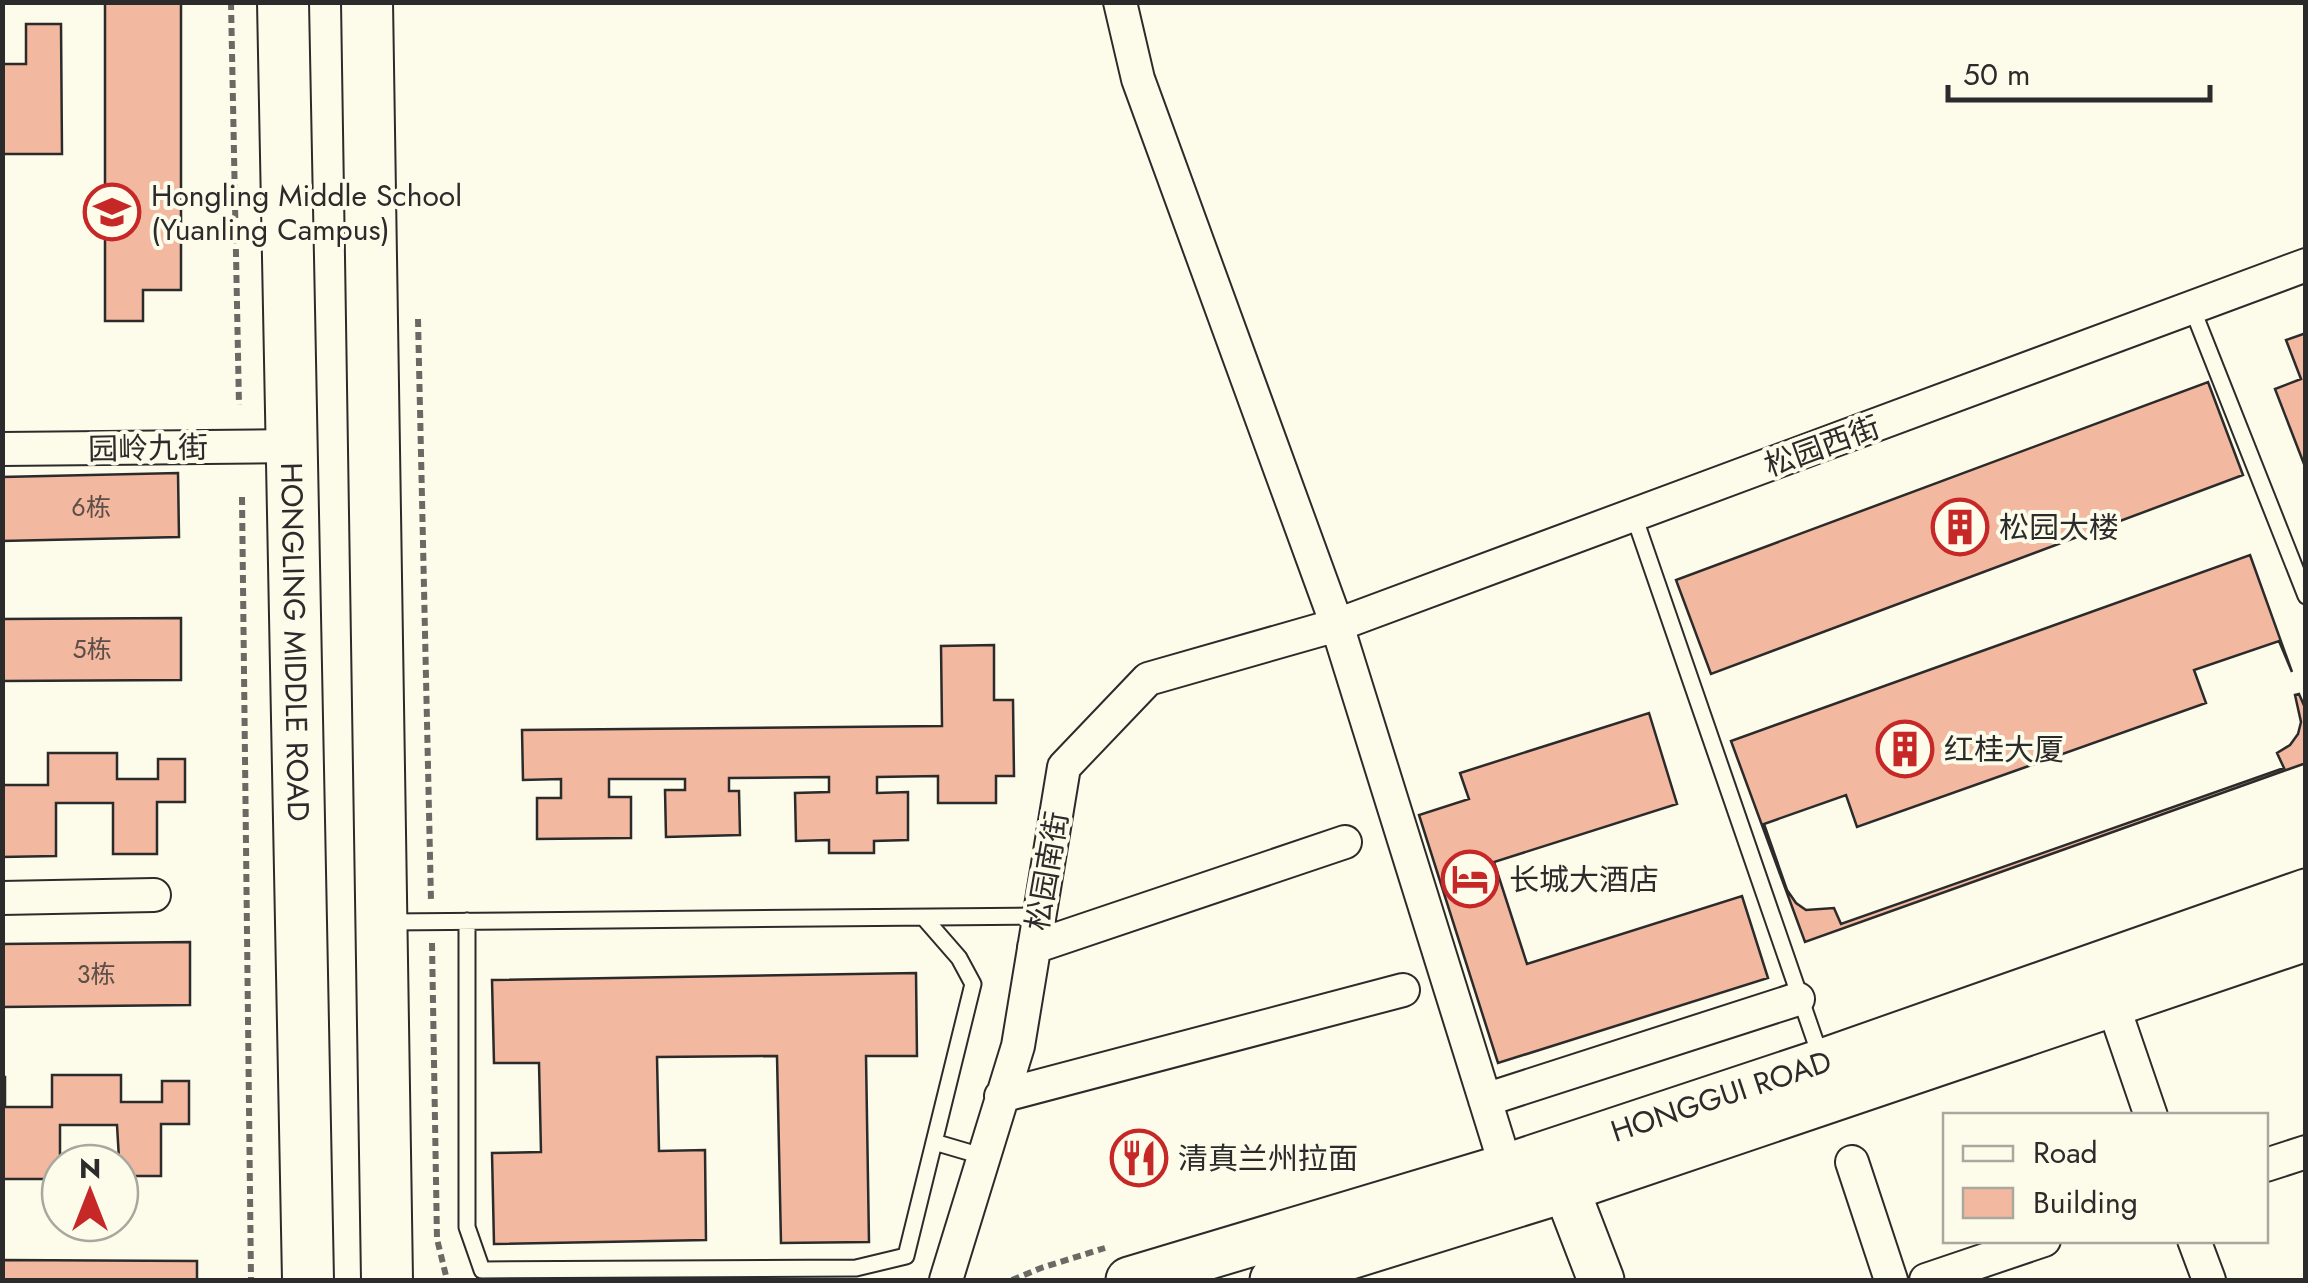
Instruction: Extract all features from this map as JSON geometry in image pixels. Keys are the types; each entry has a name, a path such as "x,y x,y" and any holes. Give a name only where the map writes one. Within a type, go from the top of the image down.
{"main road":[{"name":"HONGLING MIDDLE ROAD","path":"283,2 308,1280"},
{"path":"368,2 386,1280"},
{"name":"HONGGUI ROAD","path":"1129,1280 1506,1167 1822,1062 2306,892"},
{"name":"HONGGUI ROAD","path":"1272,1280 1566,1189 2306,938"},
{"path":"1566,1189 1601,1280"}],"street":[{"path":"1120,2 1138,80 1337,625 1506,1167"},
{"name":"松园西街","path":"1337,625 2306,265"},
{"name":"园岭九街","path":"2,449 294,446"},
{"name":"松园南街","path":"946,1280 1018,1046 1064,768 1148,679 1337,625"},
{"path":"1036,932 1345,842"},
{"path":"2,898 154,895"},
{"path":"1002,1096 1403,990"},
{"path":"1485,1100 1798,999"},
{"path":"2113,1005 2150,1113"},
{"path":"2268,1164 2306,1152"},
{"path":"1852,1162 1891,1280"},
{"path":"1926,1280 2035,1243"},
{"path":"2195,1243 2208,1280"}],"lane":[{"path":"2192,308 2306,596"},
{"path":"1634,516 1822,1062"},
{"path":"379,922 925,918 1036,932"},
{"path":"466,922 466,1226 482,1270 856,1268 906,1256 973,984 959,958 925,918"},
{"path":"934,1142 985,1157"}],"path":[{"path":"231,2 239,405"},
{"path":"418,316 437,1239 448,1280"},
{"path":"242,497 251,1280"}],"building":[{"path":"105,2 181,2 181,290 143,290 143,321 105,321"},
{"path":"26,24 61,24 62,154 2,154 2,64 26,64"},
{"path":"2306,333 2304,464 2275,389 2301,379 2286,340"},
{"name":"松园大楼","path":"2208,382 2243,475 1711,674 1676,580"},
{"path":"178,473 179,537 2,541 2,477"},
{"name":"红桂大厦","path":"2250,555 2292,672 2279,641 2194,670 2206,703 1857,827 1846,795 1764,824 1787,890 1796,903 1806,910 1834,908 1841,924 2284,768 2277,753 2298,734 2301,722 2295,695 2299,694 2306,710 2306,763 1805,942 1731,741"},
{"path":"181,618 181,680 2,681 2,619"},
{"path":"994,645 994,700 1013,700 1014,776 996,776 996,803 938,803 938,776 877,777 877,793 908,792 908,840 874,841 874,853 829,853 829,840 796,841 795,793 829,792 829,777 729,778 729,791 739,791 740,835 666,837 665,790 685,790 685,779 609,779 609,797 631,797 631,838 537,839 537,798 561,798 561,779 523,780 522,730 942,726 941,646"},
{"name":"长城大酒店","path":"1649,713 1677,804 1494,862 1527,964 1742,896 1768,978 1498,1063 1419,815 1469,799 1460,773"},
{"path":"48,753 117,753 117,779 158,779 158,759 185,759 185,802 157,802 157,854 113,854 113,803 56,803 56,856 2,857 2,785 48,785"},
{"path":"190,942 190,1005 2,1007 2,944"},
{"path":"916,973 917,1056 866,1056 869,1242 781,1243 777,1056 657,1057 659,1151 705,1150 706,1240 494,1244 492,1153 541,1152 539,1063 494,1063 492,980"},
{"path":"52,1075 121,1075 121,1102 162,1102 162,1081 189,1081 189,1124 161,1124 161,1176 140,1176 140,1143 118,1143 117,1125 60,1125 60,1143 40,1143 40,1179 2,1179 2,1077 5,1107 52,1107"},
{"path":"2,1260 197,1261 197,1280 2,1280"}],"place":[{"name":"Hongling Middle School (Yuanling Campus)","path":"112,212"},
{"name":"松园大楼","path":"1960,527"},
{"name":"红桂大厦","path":"1905,749"},
{"name":"长城大酒店","path":"1470,879"},
{"name":"清真兰州拉面","path":"1139,1158"}]}
